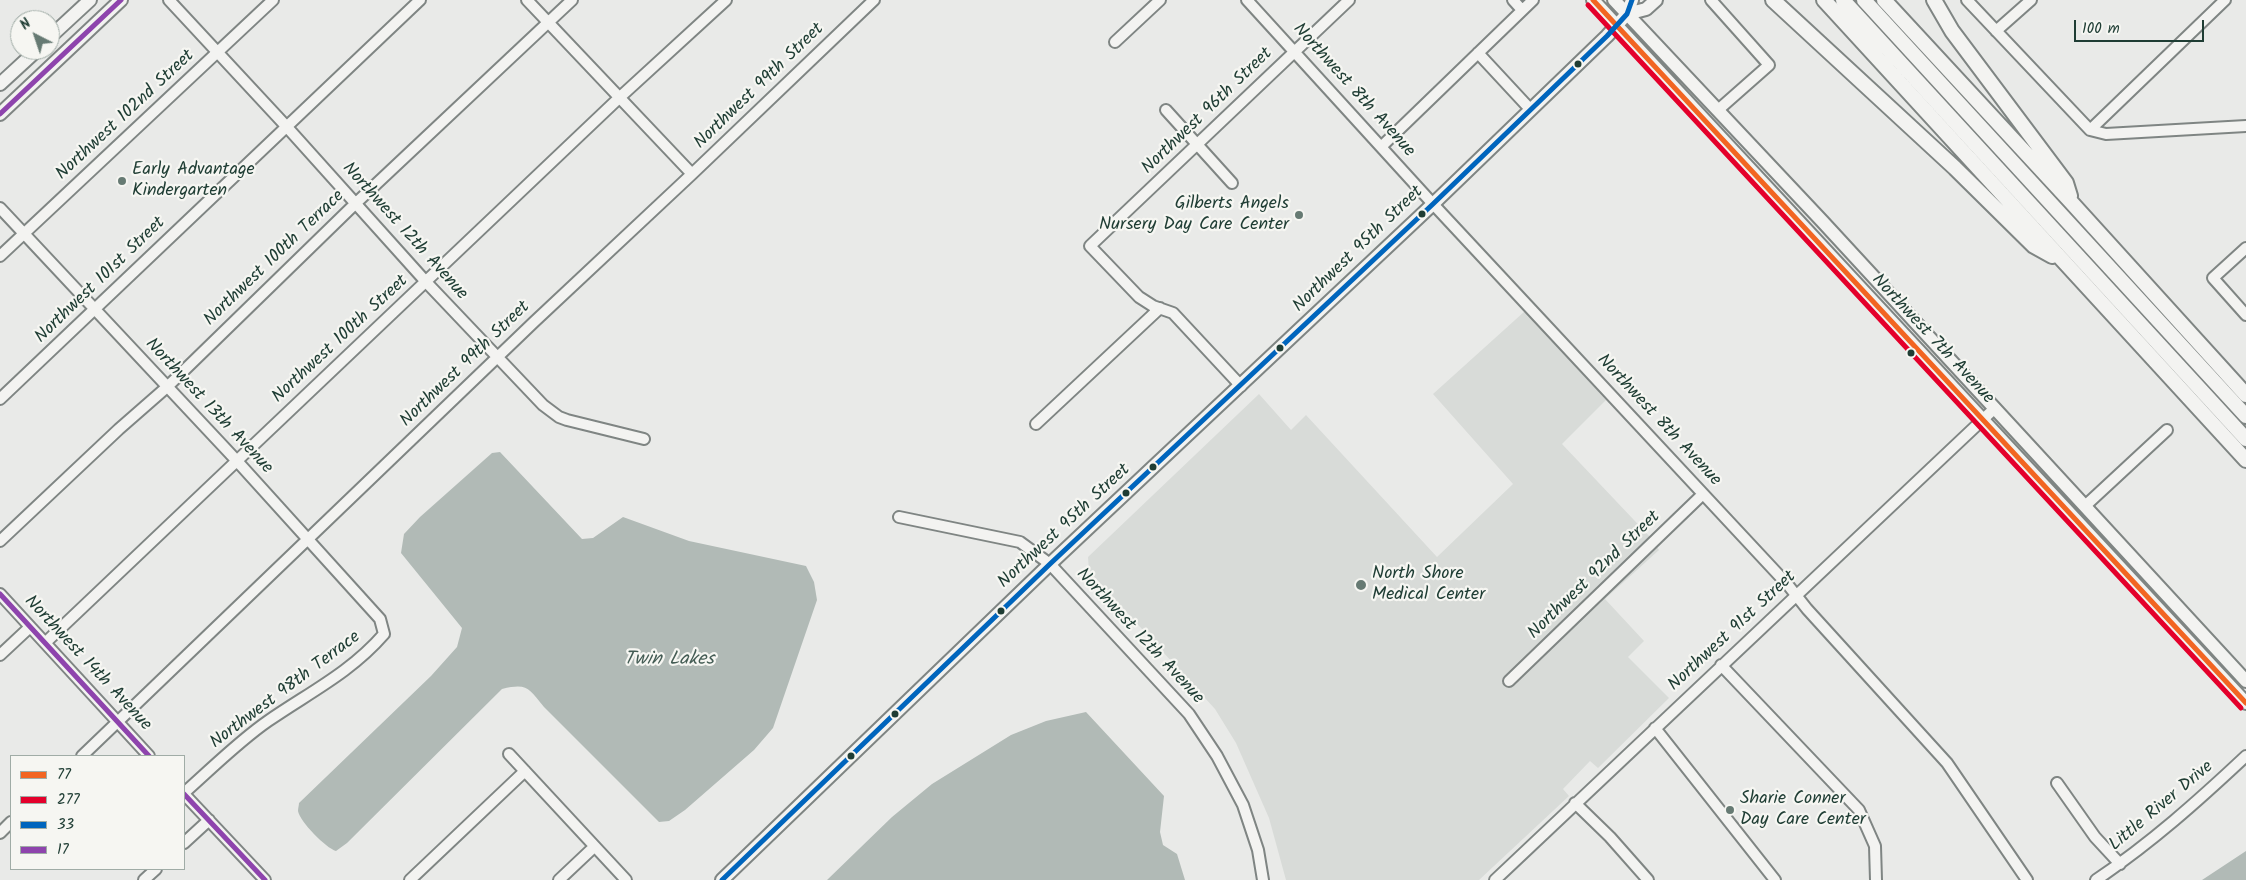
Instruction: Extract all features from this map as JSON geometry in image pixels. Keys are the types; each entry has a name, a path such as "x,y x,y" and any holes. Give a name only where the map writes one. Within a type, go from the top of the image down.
{"highway":[{"path":"1773,0 1956,168 2034,246 2063,262"},
{"path":"1824,0 2246,460"},
{"path":"1843,0 2246,439"},
{"path":"1864,0 2246,416"},
{"path":"1884,0 2246,395"},
{"path":"1934,0 1962,45 2066,183 2071,202"}],"main road":[{"path":"60,28 90,0"},
{"path":"0,114 121,0"},
{"name":"Northwest 7th Avenue","path":"1593,0 2246,703"},
{"name":"Northwest 7th Avenue","path":"1614,0 1857,259 2246,681"},
{"name":"Northwest 95th Street","path":"722,880 1050,564 1433,204 1616,26 1627,14 1632,0"},
{"name":"Northwest 95th Street","path":"1627,14 1646,9 1656,0"},
{"path":"0,84 25,60"},
{"path":"1733,150 1744,154 1779,191 1794,192"},
{"path":"1810,233 1824,236 1843,257 1857,259"}],"street":[{"name":"Northwest 12th Avenue","path":"168,0 286,126 426,283 543,406 559,417 644,439"},
{"name":"Northwest 102nd Street","path":"0,256 273,0"},
{"name":"Northwest 101st Street","path":"0,400 420,0"},
{"path":"527,0 692,174"},
{"name":"Northwest 100th Terrace","path":"0,541 118,429 167,387 356,204 572,0"},
{"name":"Northwest 100th Street","path":"45,643 619,98 726,0"},
{"name":"Northwest 99th Street","path":"83,755 874,0"},
{"path":"1115,42 1160,0"},
{"name":"Northwest 8th Avenue","path":"1247,0 1433,204 1796,595 1948,763 2027,880"},
{"name":"Northwest 96th Street","path":"1160,308 1139,297 1090,246 1349,0"},
{"path":"1513,0 1522,10"},
{"path":"1382,146 1532,0"},
{"path":"1711,0 1769,65 1718,110"},
{"path":"1967,0 2090,130 2106,134 2246,126"},
{"path":"1996,32 2031,0"},
{"path":"2090,130 2225,0"},
{"path":"1478,53 1530,109"},
{"path":"1166,110 1232,183"},
{"name":"Northwest 13th Avenue","path":"0,208 237,460 380,619 384,634"},
{"path":"2246,248 2213,278 2246,315"},
{"path":"1036,424 1160,308 1173,313 1241,386"},
{"name":"Northwest 91st Street","path":"1494,880 1995,408"},
{"path":"2085,506 2167,430"},
{"name":"Northwest 92nd Street","path":"1509,681 1703,494"},
{"name":"Northwest 12th Avenue","path":"899,517 1020,542 1050,564 1189,714 1217,756 1243,805 1258,850 1263,880"},
{"name":"Northwest 14th Avenue","path":"0,594 148,755"},
{"path":"0,655 30,627"},
{"name":"Northwest 98th Terrace","path":"185,792 267,721 341,674 368,652 384,634"},
{"path":"1721,665 1859,810 1875,846 1877,880"},
{"path":"1655,728 1775,880"},
{"path":"509,754 626,880"},
{"name":"Little River Drive","path":"2096,880 2120,864 2196,804 2246,756"},
{"path":"410,880 525,771"},
{"path":"2057,782 2095,837 2120,864"},
{"path":"185,794 265,880"},
{"path":"1575,803 1644,878"},
{"path":"185,842 209,820"},
{"path":"0,833 10,823"},
{"path":"559,880 594,847"},
{"path":"144,880 155,870"}],"shaded area":[{"name":"North Shore Medical Center","path":"1525,311 1606,400 1562,444 1651,538 1659,550 1605,599 1644,641 1628,657 1669,698 1598,768 1590,761 1563,789 1569,796 1479,880 1286,880 1269,818 1236,743 1215,709 1089,571 1088,557 1259,394 1291,430 1306,415 1437,557 1513,484 1433,394"}],"water":[{"name":"Twin Lakes","path":"500,452 582,539 593,538 623,517 689,541 806,566 814,582 817,600 773,728 754,750 685,810 669,821 659,822 544,707 531,691 522,687 502,689 347,843 336,851 320,840 308,828 298,811 299,803 431,676 457,647 462,628 401,553 404,534 420,517 492,453"},
{"path":"1086,712 1164,796 1160,832 1163,845 1177,854 1185,880 827,880 892,817 932,784 1011,735 1046,721"},
{"path":"2246,851 2246,880 2202,880"}],"transit line":[{"name":"17","path":"0,114 121,0"},
{"name":"77","path":"1593,0 2246,703"},
{"name":"33","path":"722,880 1050,564 1433,204 1607,36 1627,14 1632,0"},
{"name":"277","path":"1588,5 2241,708"},
{"name":"17","path":"0,594 148,755"},
{"name":"17","path":"185,795 265,880"}],"place":[{"name":"Early Advantage Kindergarten","path":"122,181"},
{"name":"Gilberts Angels Nursery Day Care Center","path":"1299,215"},
{"name":"North Shore Medical Center","path":"1361,585"},
{"name":"Sharie Conner Day Care Center","path":"1730,810"}]}
